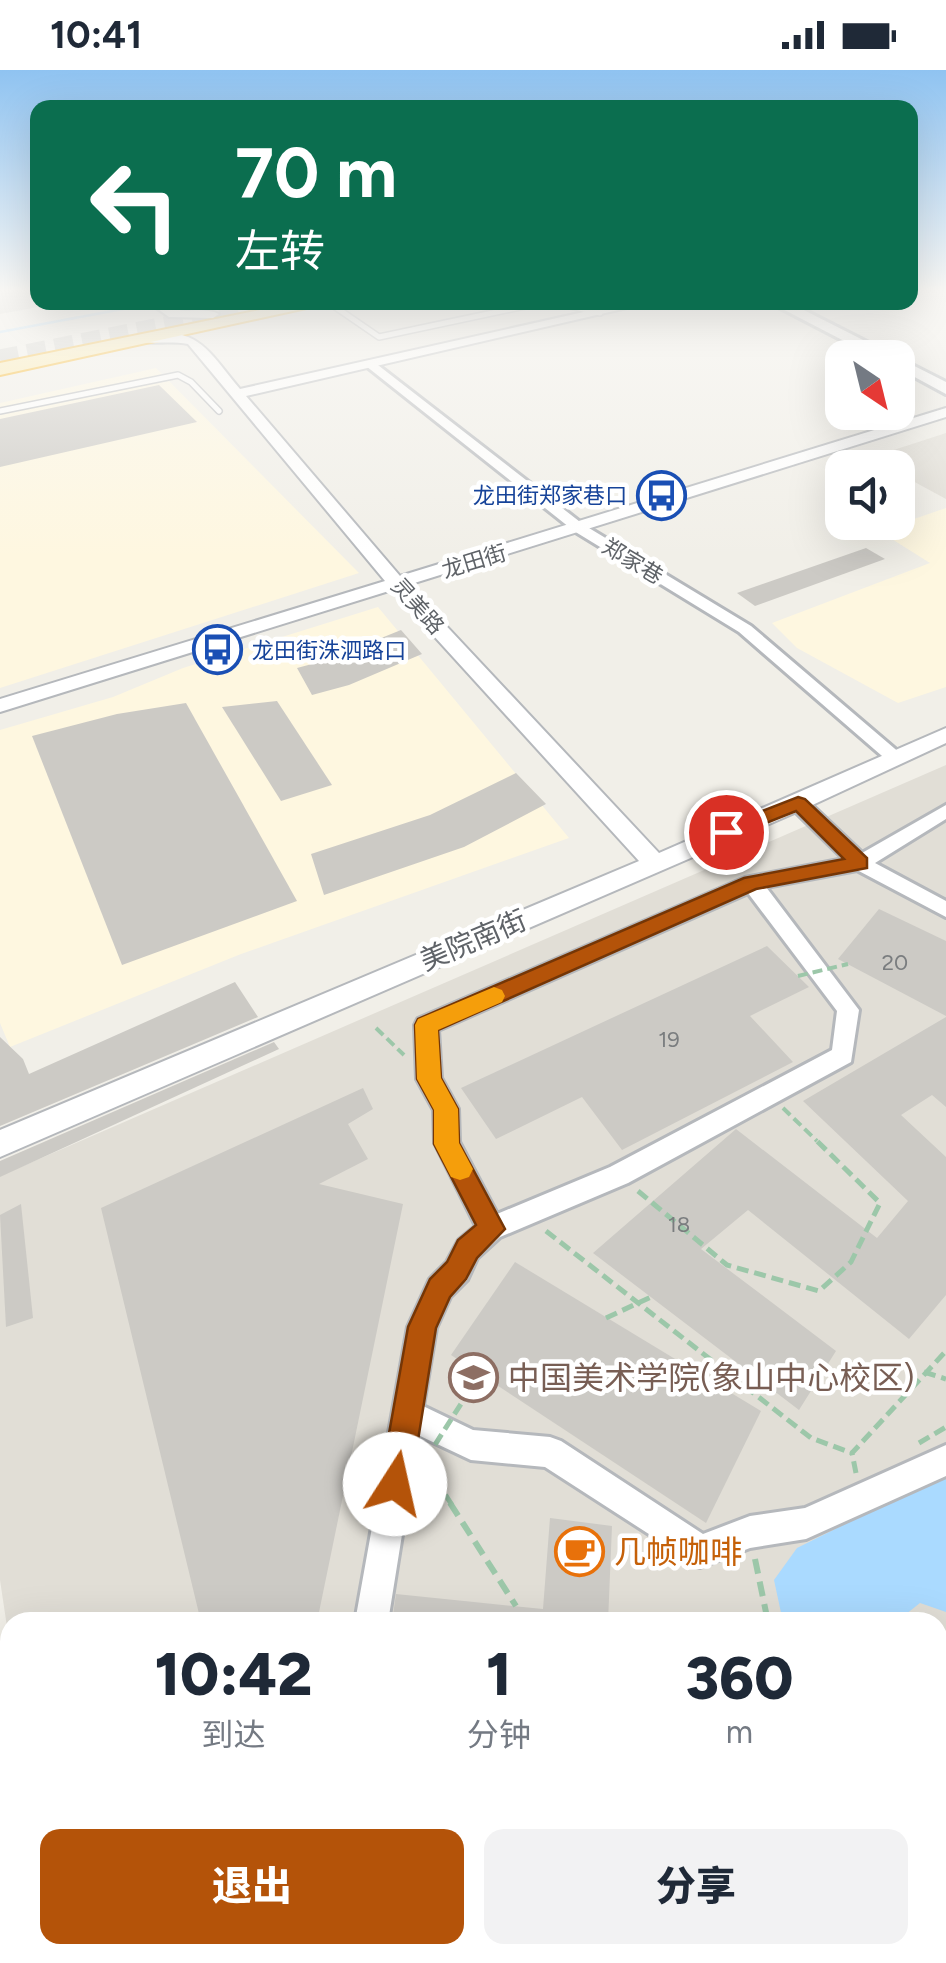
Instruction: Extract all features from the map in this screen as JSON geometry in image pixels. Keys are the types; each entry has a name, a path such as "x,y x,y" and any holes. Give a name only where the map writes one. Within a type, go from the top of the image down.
{"street":[{"name":"灵美路","path":"225,379 398,585 653,862"},
{"path":"237,394 302,379"},
{"name":"郑家巷","path":"390,379 580,528 745,629 896,758"},
{"name":"龙田街","path":"0,706 946,412"},
{"name":"美院南街","path":"0,1144 798,803 946,735"},
{"path":"798,803 860,863 946,910"},
{"path":"491,1229 447,1144 446,1109 429,1079 426,1025 752,883 860,863 946,810"},
{"path":"373,1612 422,1327 440,1288 468,1249 491,1229 619,1175 843,1055 848,1010 752,883"},
{"path":"408,1414 472,1445 550,1452 700,1551 750,1532 806,1523 946,1460"}],"lane":[{"path":"0,411 157,379"},
{"path":"187,379 219,411"}],"path":[{"path":"798,976 848,964"},
{"path":"376,1028 429,1079"},
{"path":"619,1175 727,1265 819,1291 851,1262 880,1203 769,1095"},
{"path":"524,1215 811,1438 852,1453"},
{"path":"606,1318 651,1297"},
{"path":"852,1453 946,1351"},
{"path":"924,1372 946,1378"},
{"path":"480,1374 424,1462 516,1606"},
{"path":"852,1453 862,1497"},
{"path":"750,1532 766,1612"}],"shaded area":[{"path":"105,379 167,379 359,573 0,688 0,403"},
{"path":"946,433 946,499 915,482 915,450 894,450"},
{"path":"946,508 946,687 898,703 797,648 772,623 930,563 893,540 915,540 915,519"},
{"path":"378,607 569,838 241,954 10,1047 0,1023 0,730 113,697 183,668"},
{"name":"中国美术学院(象山中心校区)","path":"946,765 946,1612 5,1612 0,1580 0,1176"}],"water":[{"path":"946,1474 946,1612 920,1603 909,1612 781,1612 774,1580 797,1548"}],"building":[{"path":"159,385 197,422 0,467 0,419"},
{"path":"866,548 885,559 755,606 737,593"},
{"path":"401,630 422,654 349,685 312,695 297,668 327,660"},
{"path":"277,701 332,785 281,801 222,707"},
{"path":"186,703 297,901 122,965 32,736 117,714"},
{"path":"516,773 546,804 464,847 324,895 311,854 430,815"},
{"path":"879,909 946,941 946,1016 838,959"},
{"path":"767,946 809,987 750,1016 793,1062 622,1150 582,1097 496,1139 461,1088"},
{"path":"235,982 258,1017 0,1126 0,1037 23,1059 29,1074"},
{"path":"946,1017 946,1107 932,1095 901,1115 946,1157 946,1295 909,1339 748,1210 701,1249 836,1351 799,1410 593,1253 736,1129 877,1238 908,1201 803,1101"},
{"path":"274,1042 279,1049 0,1177 0,1161"},
{"path":"363,1088 373,1109 348,1124 368,1159 319,1184 403,1204 319,1612 199,1612 101,1208"},
{"path":"21,1204 33,1318 6,1327 0,1215"},
{"path":"515,1262 761,1411 706,1523 451,1355"},
{"path":"550,1518 612,1526 608,1612 393,1612 396,1594 543,1609"}],"slow traffic":[{"path":"460,1169 447,1144 446,1109 429,1079 426,1025 494,996"}],"place":[{"name":"龙田街郑家巷口","path":"662,495"},
{"name":"龙田街洙泗路口","path":"217,650"},
{"name":"中国美术学院(象山中心校区)","path":"473,1378"},
{"name":"几帧咖啡","path":"579,1552"}],"route":[{"path":"395,1484 422,1327 440,1288 468,1249 491,1229 447,1144 446,1109 429,1079 426,1025 752,883 860,863 798,803 726,832"}]}
